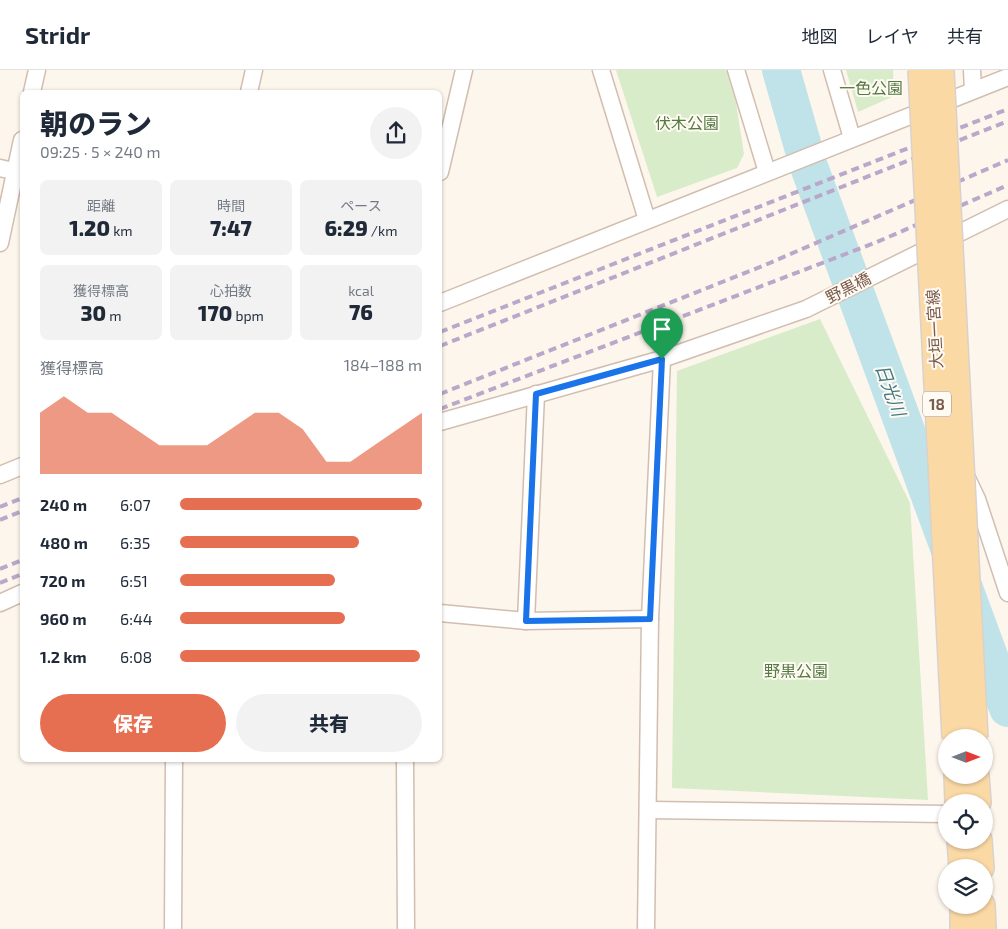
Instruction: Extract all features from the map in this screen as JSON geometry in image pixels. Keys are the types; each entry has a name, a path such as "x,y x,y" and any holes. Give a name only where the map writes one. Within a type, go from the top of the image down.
{"main road":[{"name":"大垣一宮線","path":"921,70 955,729"},
{"name":"大垣一宮線","path":"941,70 975,729"},
{"path":"962,784 971,794"},
{"path":"963,914 964,929"},
{"path":"982,914 983,929"}],"street":[{"path":"32,90 37,70"},
{"path":"249,90 254,70"},
{"path":"442,164 464,70"},
{"path":"601,70 647,220"},
{"path":"736,70 770,170"},
{"path":"832,70 848,140"},
{"path":"972,70 973,90"},
{"path":"442,302 1008,76"},
{"path":"0,243 13,171 20,147"},
{"name":"野黒橋","path":"442,421 662,359 806,309 891,265 1008,209"},
{"path":"938,243 948,421 951,439 977,499 1008,593"},
{"path":"646,929 650,619 662,359"},
{"path":"526,621 536,394"},
{"path":"0,475 20,467"},
{"path":"0,602 20,594"},
{"path":"442,613 526,621 650,619"},
{"path":"173,929 174,762"},
{"path":"405,762 406,929"},
{"path":"648,810 938,814"}],"green space":[{"name":"伏木公園","path":"616,70 726,70 736,103 744,154 737,168 657,197"},
{"name":"一色公園","path":"846,70 893,70 894,96 858,112"},
{"name":"野黒公園","path":"820,319 910,503 928,800 672,788 677,371"}],"waterway":[{"name":"日光川","path":"781,70 808,164 1008,708"}],"railway":[{"path":"442,331 1008,109"},
{"path":"442,345 1008,121"},
{"path":"442,393 765,265 1008,160"},
{"path":"442,408 877,242 1008,185"},
{"path":"0,507 20,499"},
{"path":"0,520 20,512"},
{"path":"0,569 20,561"},
{"path":"0,583 20,575"}],"route":[{"path":"662,359 650,619 526,621 536,394 662,359"}]}
